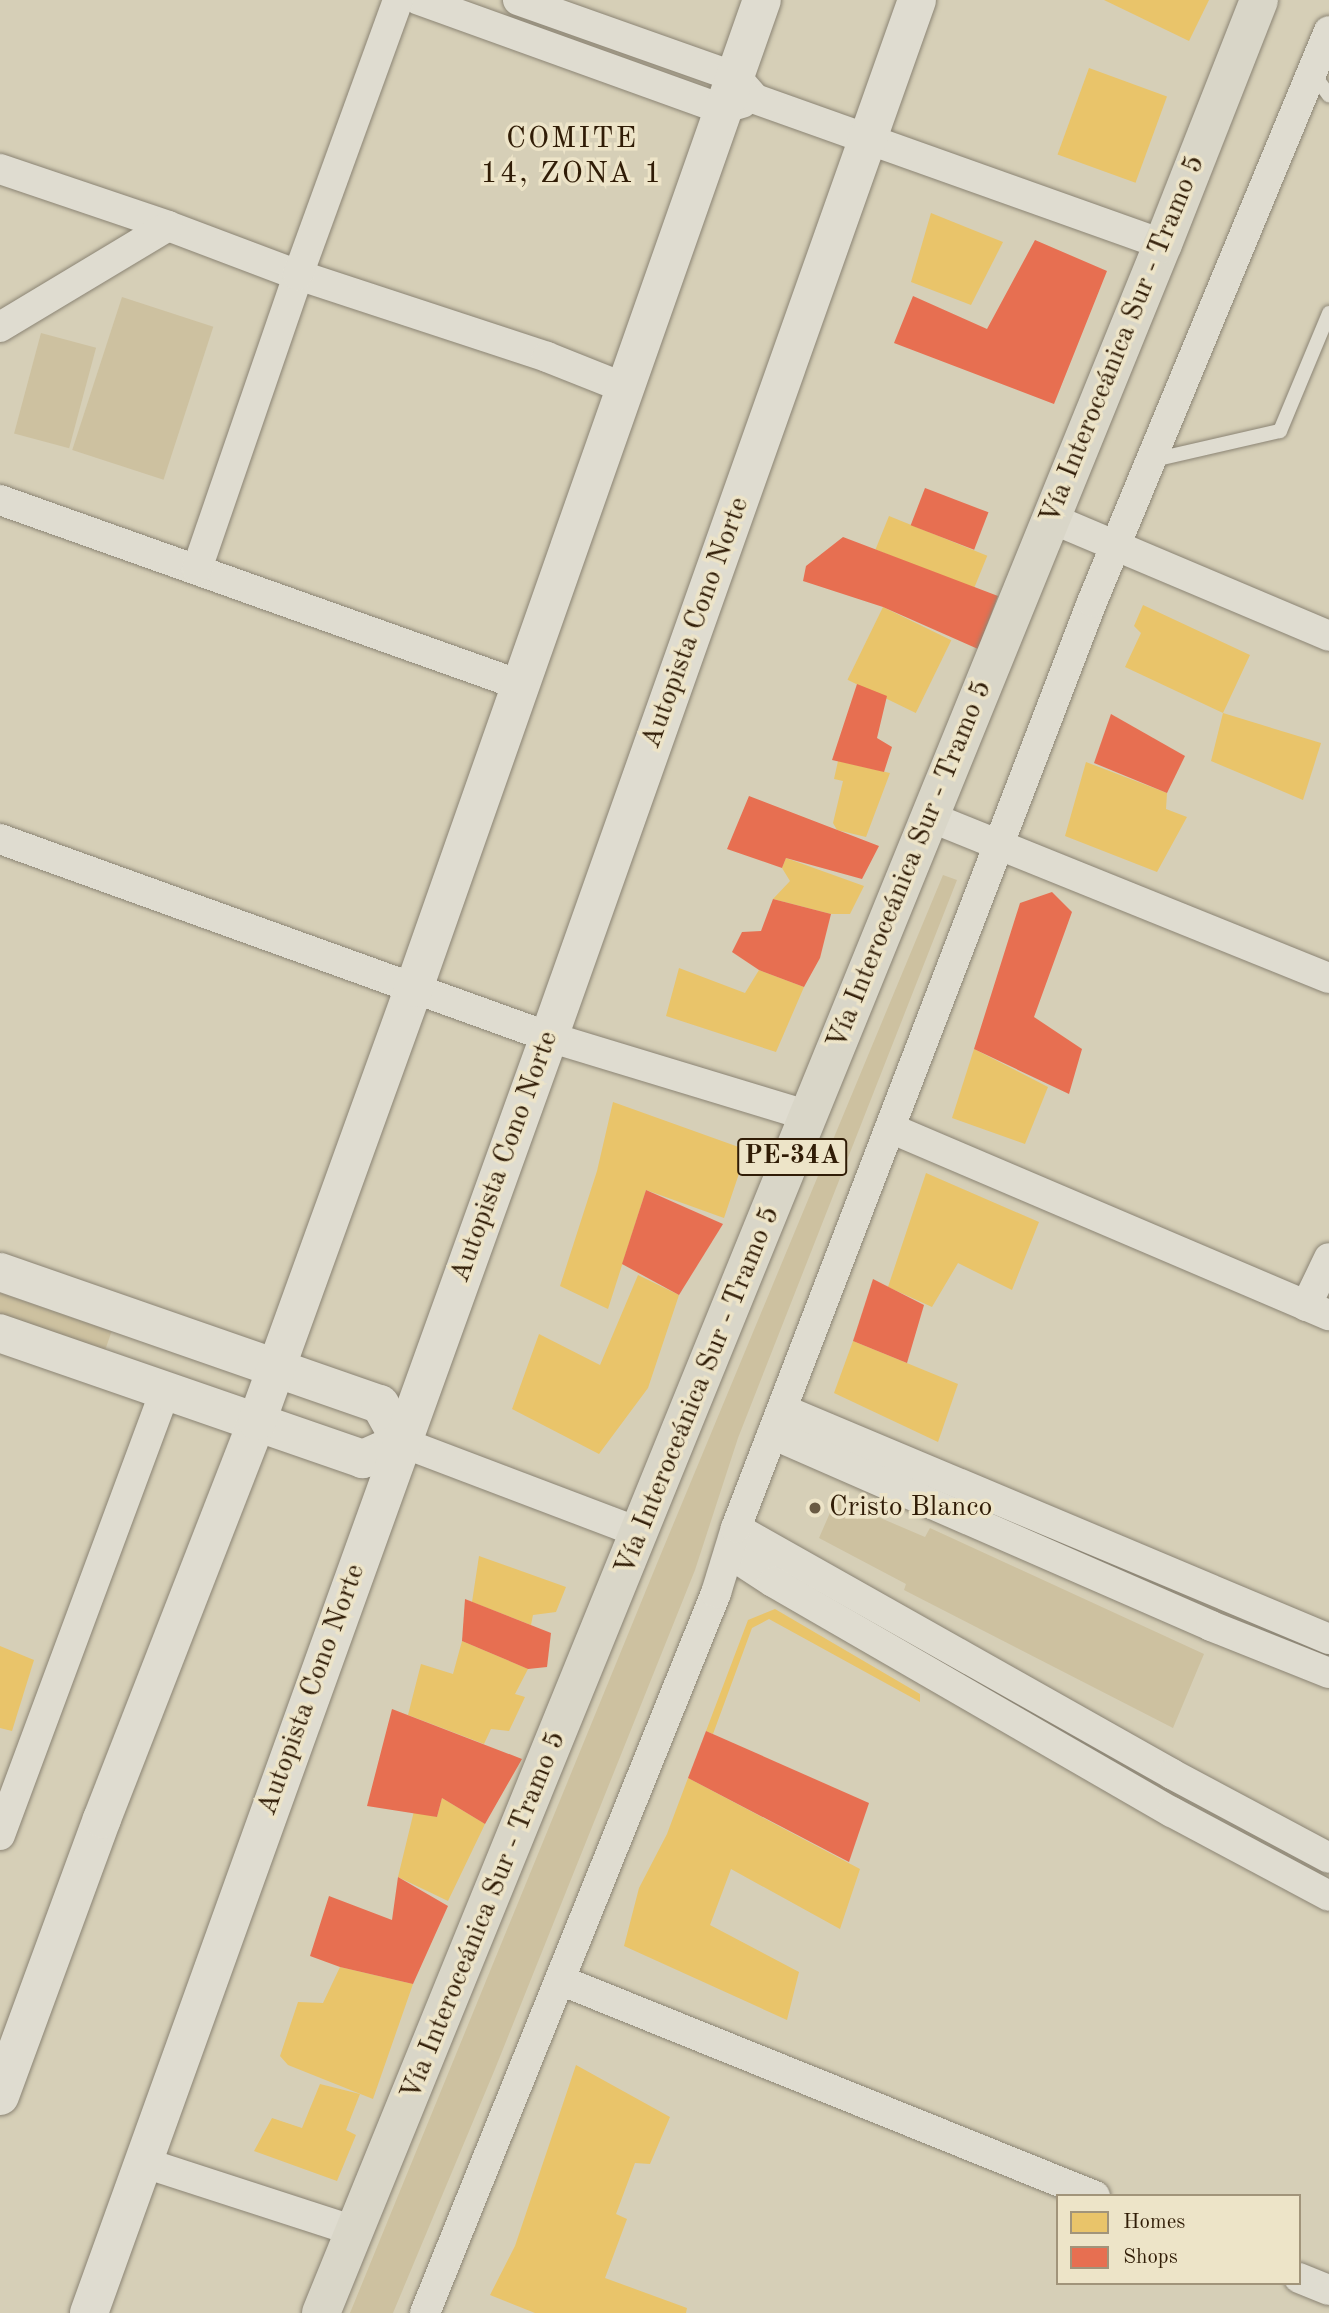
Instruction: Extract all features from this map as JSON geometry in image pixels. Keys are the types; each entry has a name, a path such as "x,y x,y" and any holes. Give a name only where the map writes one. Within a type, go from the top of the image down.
{"highway":[{"name":"Vía Interoceánica Sur - Tramo 5","path":"321,2313 1163,244 1259,0"}],"main road":[{"path":"0,2096 102,1819 257,1421 274,1367 414,988 625,388 738,95 762,0"},
{"name":"Autopista Cono Norte","path":"89,2313 549,1037 917,0"},
{"path":"0,1272 380,1404 401,1442 363,1459 0,1333"}],"street":[{"path":"197,569 298,275 398,0"},
{"path":"419,0 738,95 1163,244"},
{"path":"518,0 738,95"},
{"path":"425,2313 733,1541 997,845 1115,547 1151,460 1320,84 1329,31"},
{"path":"0,169 168,226 298,275 547,357 625,388"},
{"path":"0,327 168,226"},
{"path":"0,500 520,685"},
{"path":"1050,518 1329,636"},
{"path":"930,817 1329,978"},
{"path":"0,839 549,1037 809,1116"},
{"path":"890,1128 1318,1311 1329,1258"},
{"path":"0,1835 165,1391"},
{"path":"777,1421 1329,1639"},
{"path":"777,1421 1211,1626 1329,1673"},
{"path":"401,1442 640,1533"},
{"path":"733,1541 1329,1858"},
{"path":"733,1541 773,1583 1172,1812 1329,1896"},
{"path":"560,1980 1089,2194"},
{"path":"142,2162 355,2231"},
{"path":"1301,2279 1329,2290"}],"lane":[{"path":"1151,460 1280,431 1329,313"}],"shaded area":[{"path":"122,297 213,327 164,480 72,450"},
{"path":"41,333 96,348 69,448 14,433"},
{"path":"943,875 957,880 738,1438 695,1570 495,2069 393,2313 350,2313 658,1561"},
{"path":"0,1293 112,1331 105,1351 0,1315"},
{"path":"836,1499 925,1537 930,1528 1204,1654 1173,1728 904,1590 906,1584 819,1538"}],"building: Homes":[{"path":"1104,0 1209,0 1189,41"},
{"path":"1089,68 1167,96 1136,183 1058,154"},
{"path":"931,213 1003,242 971,305 911,282"},
{"path":"889,516 987,556 974,589 876,549"},
{"path":"1143,605 1250,655 1223,713 1125,667 1141,633 1134,626"},
{"path":"883,607 951,640 916,713 847,680"},
{"path":"1223,713 1321,743 1303,800 1211,761"},
{"path":"838,761 890,773 866,837 837,830 833,823 843,781 834,779"},
{"path":"1086,762 1167,793 1166,809 1187,817 1157,872 1065,836"},
{"path":"786,858 864,886 850,914 831,914 773,899 790,881 782,868"},
{"path":"679,968 745,993 759,970 804,987 776,1052 666,1016"},
{"path":"974,1049 1048,1087 1025,1144 952,1118"},
{"path":"613,1102 747,1150 724,1218 646,1190 608,1309 560,1286 597,1171"},
{"path":"926,1173 1039,1222 1012,1290 958,1263 932,1307 888,1287"},
{"path":"638,1275 679,1295 648,1388 599,1454 512,1409 539,1334 600,1365"},
{"path":"853,1341 958,1384 938,1442 834,1393"},
{"path":"479,1556 566,1587 556,1612 533,1615 531,1625 472,1602"},
{"path":"775,1609 920,1694 920,1702 769,1619 752,1628 713,1734 706,1731 748,1620"},
{"path":"462,1641 528,1669 515,1694 525,1697 509,1731 491,1729 484,1744 408,1715 421,1664 453,1674"},
{"path":"0,1646 34,1660 12,1731 0,1728"},
{"path":"688,1778 860,1869 840,1929 731,1869 710,1925 799,1972 787,2020 624,1946 639,1888 667,1834"},
{"path":"442,1798 485,1824 448,1901 398,1877 414,1811 437,1817"},
{"path":"340,1967 413,1984 373,2099 288,2065 280,2056 298,2002 323,2003"},
{"path":"576,2065 670,2117 650,2164 635,2163 616,2214 627,2219 605,2278 687,2308 686,2313 535,2313 490,2295 515,2246"},
{"path":"320,2084 360,2094 346,2130 356,2135 337,2181 254,2151 272,2118 302,2128"}],"building: Shops":[{"path":"1035,240 1107,271 1054,404 894,343 913,296 987,329"},
{"path":"925,488 988,512 974,550 911,525"},
{"path":"843,537 998,596 978,649 883,607 803,581 806,566"},
{"path":"857,684 887,696 877,738 892,747 884,772 832,760"},
{"path":"1111,714 1185,756 1167,793 1094,763"},
{"path":"749,796 879,846 862,879 786,858 782,868 727,849"},
{"path":"1052,892 1072,912 1034,1017 1082,1049 1069,1094 974,1049 1020,903"},
{"path":"773,899 831,914 820,958 804,987 759,970 732,952 742,932 761,931"},
{"path":"646,1190 723,1224 679,1295 622,1264"},
{"path":"873,1279 924,1305 907,1363 853,1341"},
{"path":"465,1599 551,1633 547,1667 528,1669 462,1641"},
{"path":"392,1709 522,1759 485,1824 442,1798 437,1817 367,1806"},
{"path":"706,1731 869,1803 849,1862 688,1778"},
{"path":"398,1877 448,1906 413,1984 340,1967 310,1956 329,1896 392,1920"}],"place":[{"name":"Cristo Blanco","path":"815,1508"}],"district":[{"name":"COMITE 14, ZONA 1","path":"572,156"}]}
